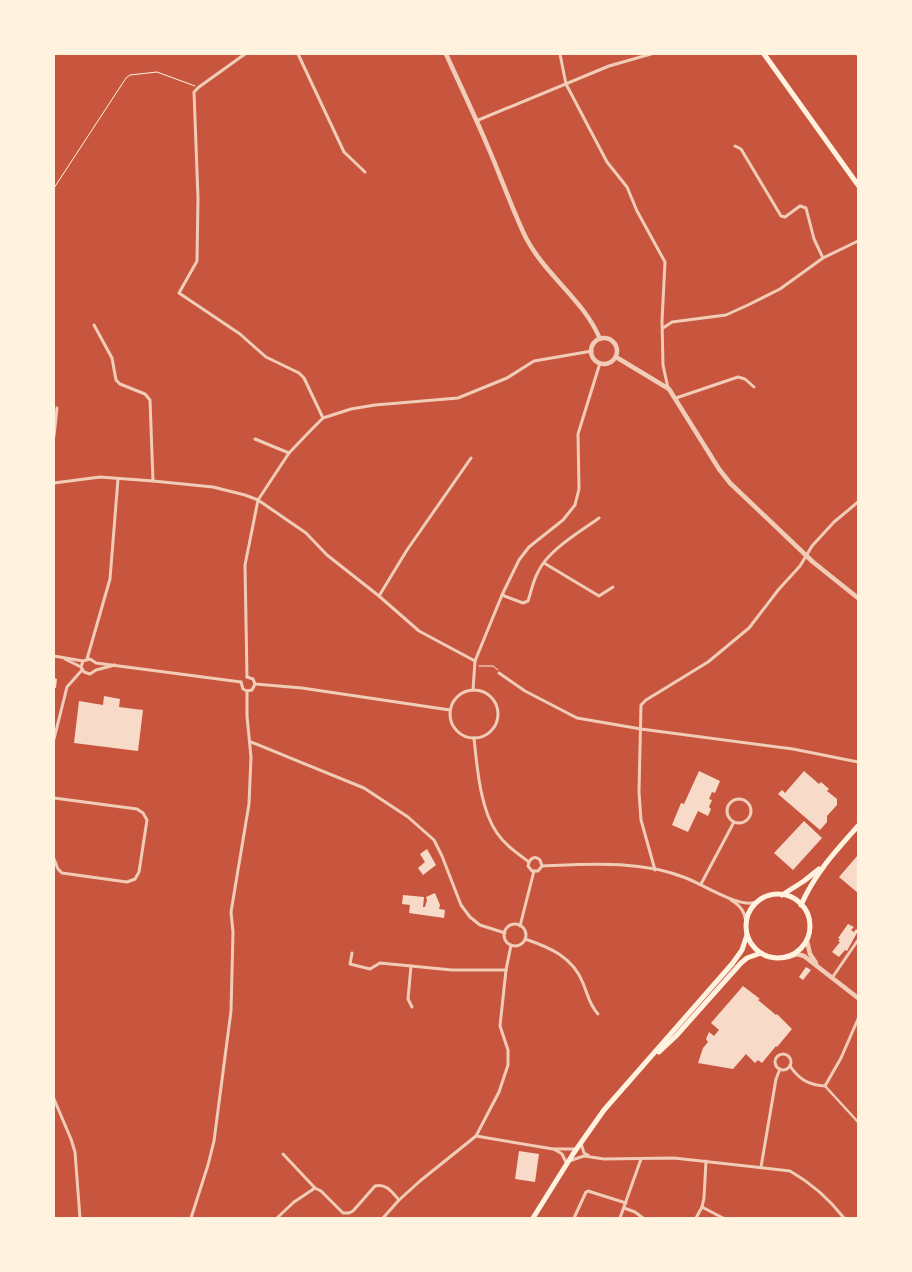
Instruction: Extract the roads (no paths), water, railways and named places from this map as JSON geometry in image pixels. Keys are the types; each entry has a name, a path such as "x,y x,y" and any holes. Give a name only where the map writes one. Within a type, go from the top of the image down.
{"main road":[{"path":"764,54 858,185"},
{"path":"782,895 804,881 823,865 858,826"},
{"path":"801,905 823,865"},
{"path":"773,895 782,895 792,898 801,905 806,911 810,926 807,940 796,953 788,957 769,957 760,953 750,942 746,923 752,908 757,902 773,895"},
{"path":"532,1218 567,1162 604,1110 732,964 742,950 747,935"},
{"path":"641,1069 676,1036 741,963 747,958 760,953"}],"street":[{"path":"245,54 194,92 198,198 197,261 179,293 240,334 266,357 299,373 304,378 323,418"},
{"path":"298,54 344,152 365,172"},
{"path":"446,54 526,239 556,279 588,315 600,339"},
{"path":"560,54 566,84 604,156 627,187 637,211 665,262 663,365 669,389"},
{"path":"476,121 609,66 651,54"},
{"path":"736,146 741,150 781,216 788,216 800,206 806,208 814,239 823,258"},
{"path":"663,328 672,322 726,315 780,289 823,258 858,241"},
{"path":"94,325 112,358 116,380 120,384 145,394 150,400 153,481"},
{"path":"604,338 612,341 617,348 616,357 611,362 600,363 594,358 592,351 594,344 600,339 604,338"},
{"path":"247,677 245,565 258,500 289,453 323,418 350,409 375,405 458,398 506,378 534,361 592,351"},
{"path":"616,357 669,389 718,469 769,521 806,555 858,598"},
{"path":"473,690 475,661 502,595 520,560 529,547 563,520 575,505 579,489 578,434 600,363"},
{"path":"676,398 738,377 745,378 754,387"},
{"path":"54,436 57,408"},
{"path":"255,439 289,453"},
{"path":"379,596 407,550 471,458"},
{"path":"54,483 100,477 153,481 213,487 258,500 306,533 333,560 379,596 419,632 475,661"},
{"path":"87,659 110,578 118,479"},
{"path":"655,870 641,820 639,792 641,705 646,700 708,662 749,628 779,589 800,566 812,546 834,522 858,502"},
{"path":"502,595 523,603 528,601 538,571 544,563 561,546 599,518"},
{"path":"544,563 599,596 613,586"},
{"path":"54,656 83,661 92,659 96,663 241,682 247,677"},
{"path":"60,656 82,669 86,674"},
{"path":"75,680 82,669 83,661"},
{"path":"96,663 96,670"},
{"path":"54,737 67,687 86,674 115,665"},
{"path":"499,673 525,690 577,718 641,729 793,748 858,762"},
{"path":"247,677 251,678 255,684"},
{"path":"190,1218 208,1165 214,1140 231,1011 234,932 231,912 249,804 251,742 247,716 247,691 243,688 241,682"},
{"path":"247,691 252,690 255,684"},
{"path":"255,684 302,688 450,710"},
{"path":"473,690 487,694 492,699 497,713 496,721 488,733 474,738 458,731 451,722 450,710 458,696 473,690"},
{"path":"474,738 487,815 496,833 510,848 529,862"},
{"path":"251,742 357,784 408,817 434,840 461,905 470,917 480,925 505,933"},
{"path":"54,798 137,809 144,813 146,820 139,872 134,879 127,882 62,874 54,858"},
{"path":"738,799 745,801 750,808 749,817 741,823 734,822 728,816 729,805 738,799"},
{"path":"701,884 734,822"},
{"path":"532,858 536,858 540,860 542,866 538,871 534,871 529,868 529,862 532,858"},
{"path":"542,866 619,865 655,870 684,877 746,904 757,902"},
{"path":"520,926 534,871"},
{"path":"725,896 742,908 746,923"},
{"path":"512,925 520,926 524,930 525,939 518,946 511,945 506,940 506,930 512,925"},
{"path":"525,939 560,953 568,960 583,983 590,1005 598,1014"},
{"path":"807,940 810,954 822,970"},
{"path":"832,978 858,940"},
{"path":"383,1218 420,1180 476,1136 499,1092 508,1065 508,1050 500,1026 506,970 511,945"},
{"path":"352,953 350,964 370,969 380,963 452,970 506,970"},
{"path":"788,957 797,954 804,956 858,998"},
{"path":"411,966 408,999 412,1007"},
{"path":"825,1086 841,1058 858,1019"},
{"path":"790,1066 785,1070 780,1069 775,1062 779,1055 789,1056 790,1066 806,1082 825,1086 858,1122"},
{"path":"761,1167 776,1079 780,1069"},
{"path":"54,1099 75,1152 80,1218"},
{"path":"476,1136 553,1149 577,1149"},
{"path":"581,1143 584,1153 604,1159"},
{"path":"553,1149 562,1154 567,1162 584,1156 604,1159 674,1158 790,1171 800,1176 831,1203 844,1218"},
{"path":"283,1154 315,1188 321,1191 343,1213 348,1214 354,1211 375,1186 384,1185 399,1200"},
{"path":"620,1218 641,1159"},
{"path":"696,1218 702,1208 704,1198 706,1161"},
{"path":"278,1218 294,1202 315,1188"},
{"path":"574,1218 588,1191 626,1203"},
{"path":"624,1208 636,1212 643,1218"},
{"path":"702,1208 723,1218"}]}
